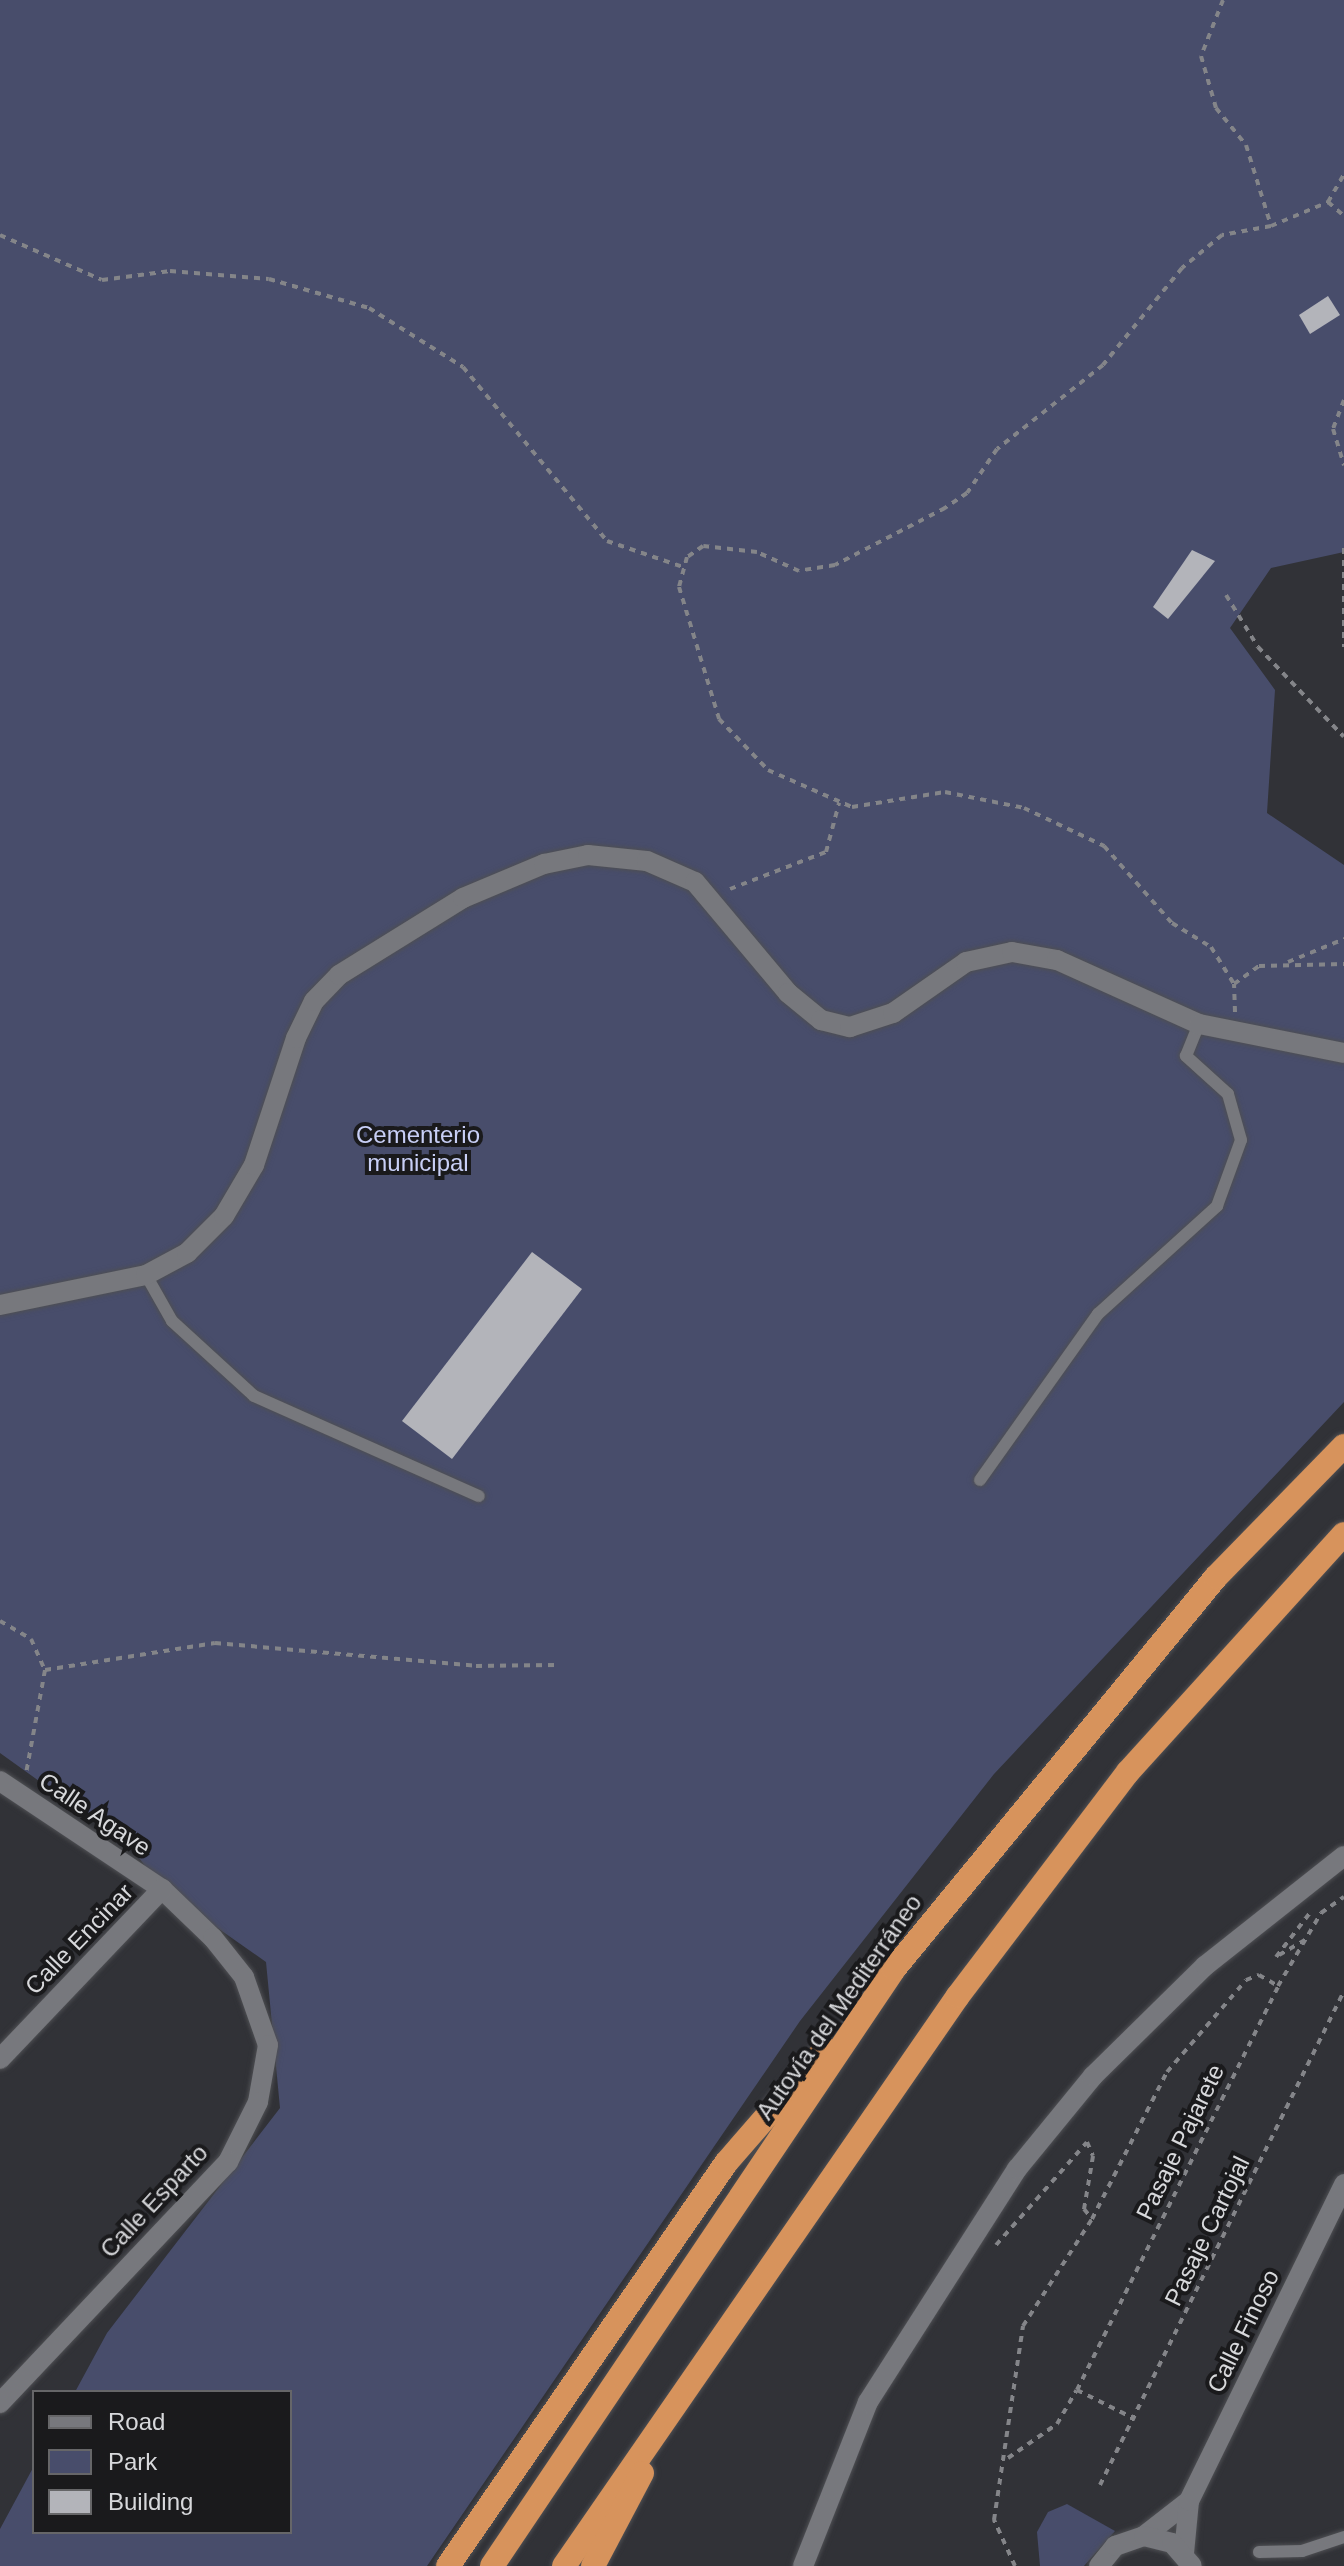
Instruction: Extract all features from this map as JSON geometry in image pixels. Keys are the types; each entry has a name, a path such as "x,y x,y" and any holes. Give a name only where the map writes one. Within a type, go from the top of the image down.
{"highway":[{"name":"Autovía del Mediterráneo","path":"492,2566 894,1969 1216,1577 1344,1446"},
{"path":"564,2566 958,1996 1128,1772 1344,1534"},
{"path":"448,2566 726,2163 894,1969"},
{"path":"593,2566 685,2387"}],"street":[{"path":"0,1305 146,1275 187,1253 224,1216 254,1165 314,1001 339,975 463,898 544,864 588,855 647,861 695,882 788,993 821,1020 850,1027 893,1013 966,962 1012,952 1057,960 1199,1024 1236,1035 1344,1053"},
{"name":"Calle Agave","path":"0,1781 162,1889"},
{"path":"804,2565 868,2402 957,2256 1093,2076 1298,1888 1344,1856"},
{"name":"Calle Encinar","path":"0,2059 162,1889"},
{"name":"Calle Esparto","path":"0,2403 228,2162 258,2102 268,2045 244,1977 162,1889"},
{"name":"Calle Finoso","path":"1188,2559 1189,2501 1344,2184"},
{"name":"Calle Finoso","path":"1099,2566 1115,2546 1144,2536 1189,2501"},
{"path":"1144,2536 1188,2559"}],"lane":[{"path":"980,1480 1098,1314 1217,1206 1241,1140 1228,1094 1186,1056 1199,1024"},
{"path":"146,1275 172,1321 254,1396 479,1496"},
{"path":"1259,2552 1302,2551 1344,2537"}],"path":[{"path":"1223,0 1201,56 1216,108 1246,145 1271,226"},
{"path":"1236,1035 1234,984 1211,947 1172,923 1104,846 1024,808 945,792 852,807 768,770 719,719 679,587 684,567 703,546 757,552 799,571 835,565 967,493 997,449 1103,365 1182,268 1222,235 1271,226 1328,202 1344,174"},
{"path":"1328,202 1344,216"},
{"path":"0,235 102,280 170,271 269,279 369,308 463,367 607,541 684,567"},
{"path":"1344,400 1333,429 1344,465"},
{"path":"1344,548 1344,647"},
{"path":"1226,595 1258,647 1344,737"},
{"path":"709,897 826,852 839,803"},
{"path":"1283,964 1344,939"},
{"path":"1234,984 1259,966 1344,964"},
{"path":"0,1621 31,1639 45,1670 21,1796"},
{"path":"45,1670 215,1643 476,1666 557,1665"},
{"path":"1298,1888 1314,1913 1276,1957 1305,1940"},
{"name":"Pasaje Pajarete","path":"1008,2458 1057,2424 1077,2390 1278,1986 1321,1913 1344,1897"},
{"path":"1015,2566 994,2520 1008,2458 1023,2326 1092,2219 1167,2072 1246,1980 1259,1975 1278,1986"},
{"name":"Pasaje Cartojal","path":"1100,2485 1344,1991"},
{"path":"957,2256 1000,2243 1087,2142 1093,2156 1084,2209 1092,2219"},
{"path":"1077,2390 1135,2419"}],"green space":[{"name":"Cementerio municipal","path":"0,0 1344,0 1344,552 1271,568 1230,628 1275,690 1267,813 1344,865 1344,1402 994,1774 800,2021 427,2566 0,2566 0,2529 32,2470 32,2534 292,2534 292,2390 76,2390 107,2333 280,2108 266,1962 162,1889 131,1847 0,1753"},
{"path":"1067,2504 1115,2531 1084,2566 1040,2566 1037,2532 1048,2512"}],"building":[{"path":"1328,296 1340,315 1310,334 1299,315"},
{"path":"1192,550 1215,561 1168,619 1153,607"},
{"path":"532,1252 582,1289 452,1459 402,1421"}]}
